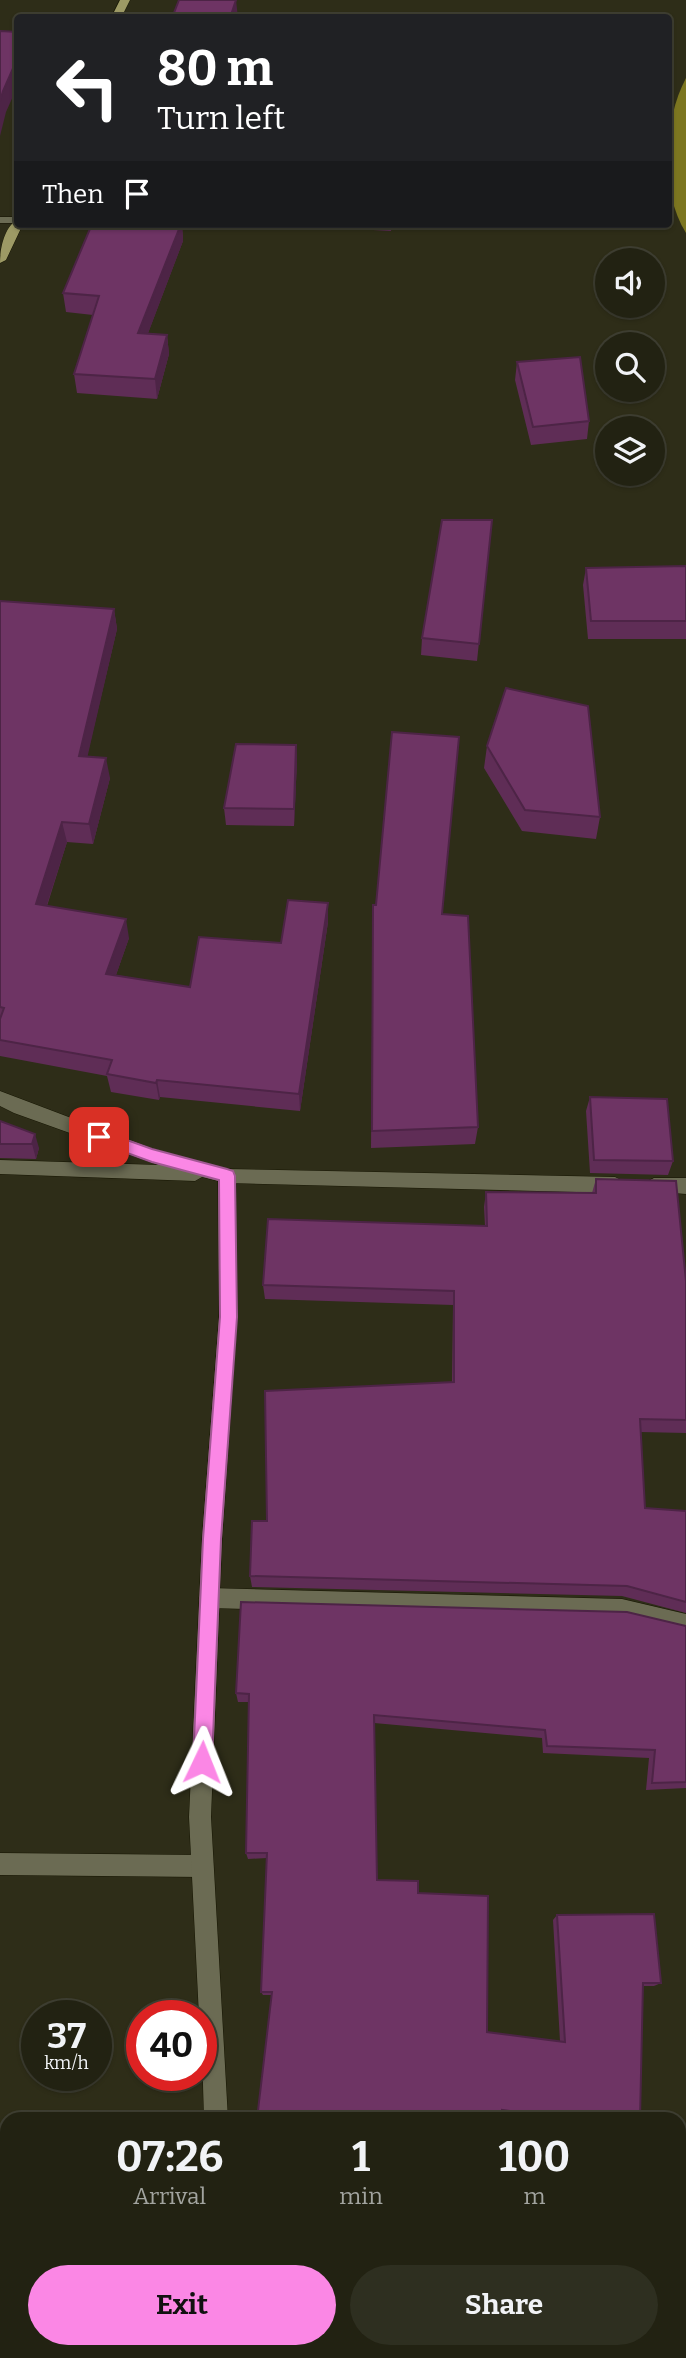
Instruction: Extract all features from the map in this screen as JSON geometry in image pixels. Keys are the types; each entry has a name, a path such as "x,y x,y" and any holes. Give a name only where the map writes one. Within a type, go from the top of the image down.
{"main road":[{"path":"0,260 15,228"}],"street":[{"path":"0,1098 20,1108 152,1156 227,1176"},
{"path":"0,1167 227,1176 686,1186"},
{"path":"216,2112 200,1817 209,1598 228,1317 227,1176"},
{"path":"209,1598 622,1609 686,1624"},
{"path":"0,1864 202,1866"}],"shaded area":[{"path":"686,78 686,233 672,198 672,120 678,95"}],"building":[{"path":"179,0 236,0 231,14 174,14"},
{"path":"0,31 14,32 14,66 0,101"},
{"path":"90,228 179,228 138,333 167,335 155,379 74,374 99,296 63,293"},
{"path":"580,357 589,421 533,427 517,362"},
{"path":"442,520 492,520 479,644 422,638"},
{"path":"686,566 686,621 591,621 586,568"},
{"path":"0,601 114,609 79,756 106,758 89,824 62,822 36,904 126,919 106,974 190,987 199,937 281,943 288,900 328,903 299,1094 157,1080 156,1083 107,1074 112,1060 0,1040 0,1019 4,1008 0,1007"},
{"path":"506,688 588,706 600,817 525,810 487,746"},
{"path":"392,732 459,737 442,914 468,916 478,1127 372,1131 373,905 376,905"},
{"path":"236,744 296,745 294,809 224,808"},
{"path":"590,1097 667,1099 673,1161 594,1160"},
{"path":"0,1121 35,1134 32,1144 0,1144"},
{"path":"596,1179 676,1181 686,1281 686,1420 640,1419 645,1508 686,1511 686,1602 627,1586 250,1576 252,1521 267,1521 265,1391 454,1382 454,1291 263,1285 268,1219 487,1226 486,1192 596,1193"},
{"path":"241,1602 627,1612 686,1626 686,1782 652,1783 655,1750 547,1746 545,1730 374,1715 377,1880 418,1881 418,1893 488,1896 487,2032 565,2042 557,1915 654,1914 661,1983 643,1983 640,2112 258,2112 272,1992 261,1992 267,1853 246,1853 249,1694 236,1693"}],"route":[{"path":"99,1137 152,1156 227,1176 228,1317 212,1539 202,1762"}]}
